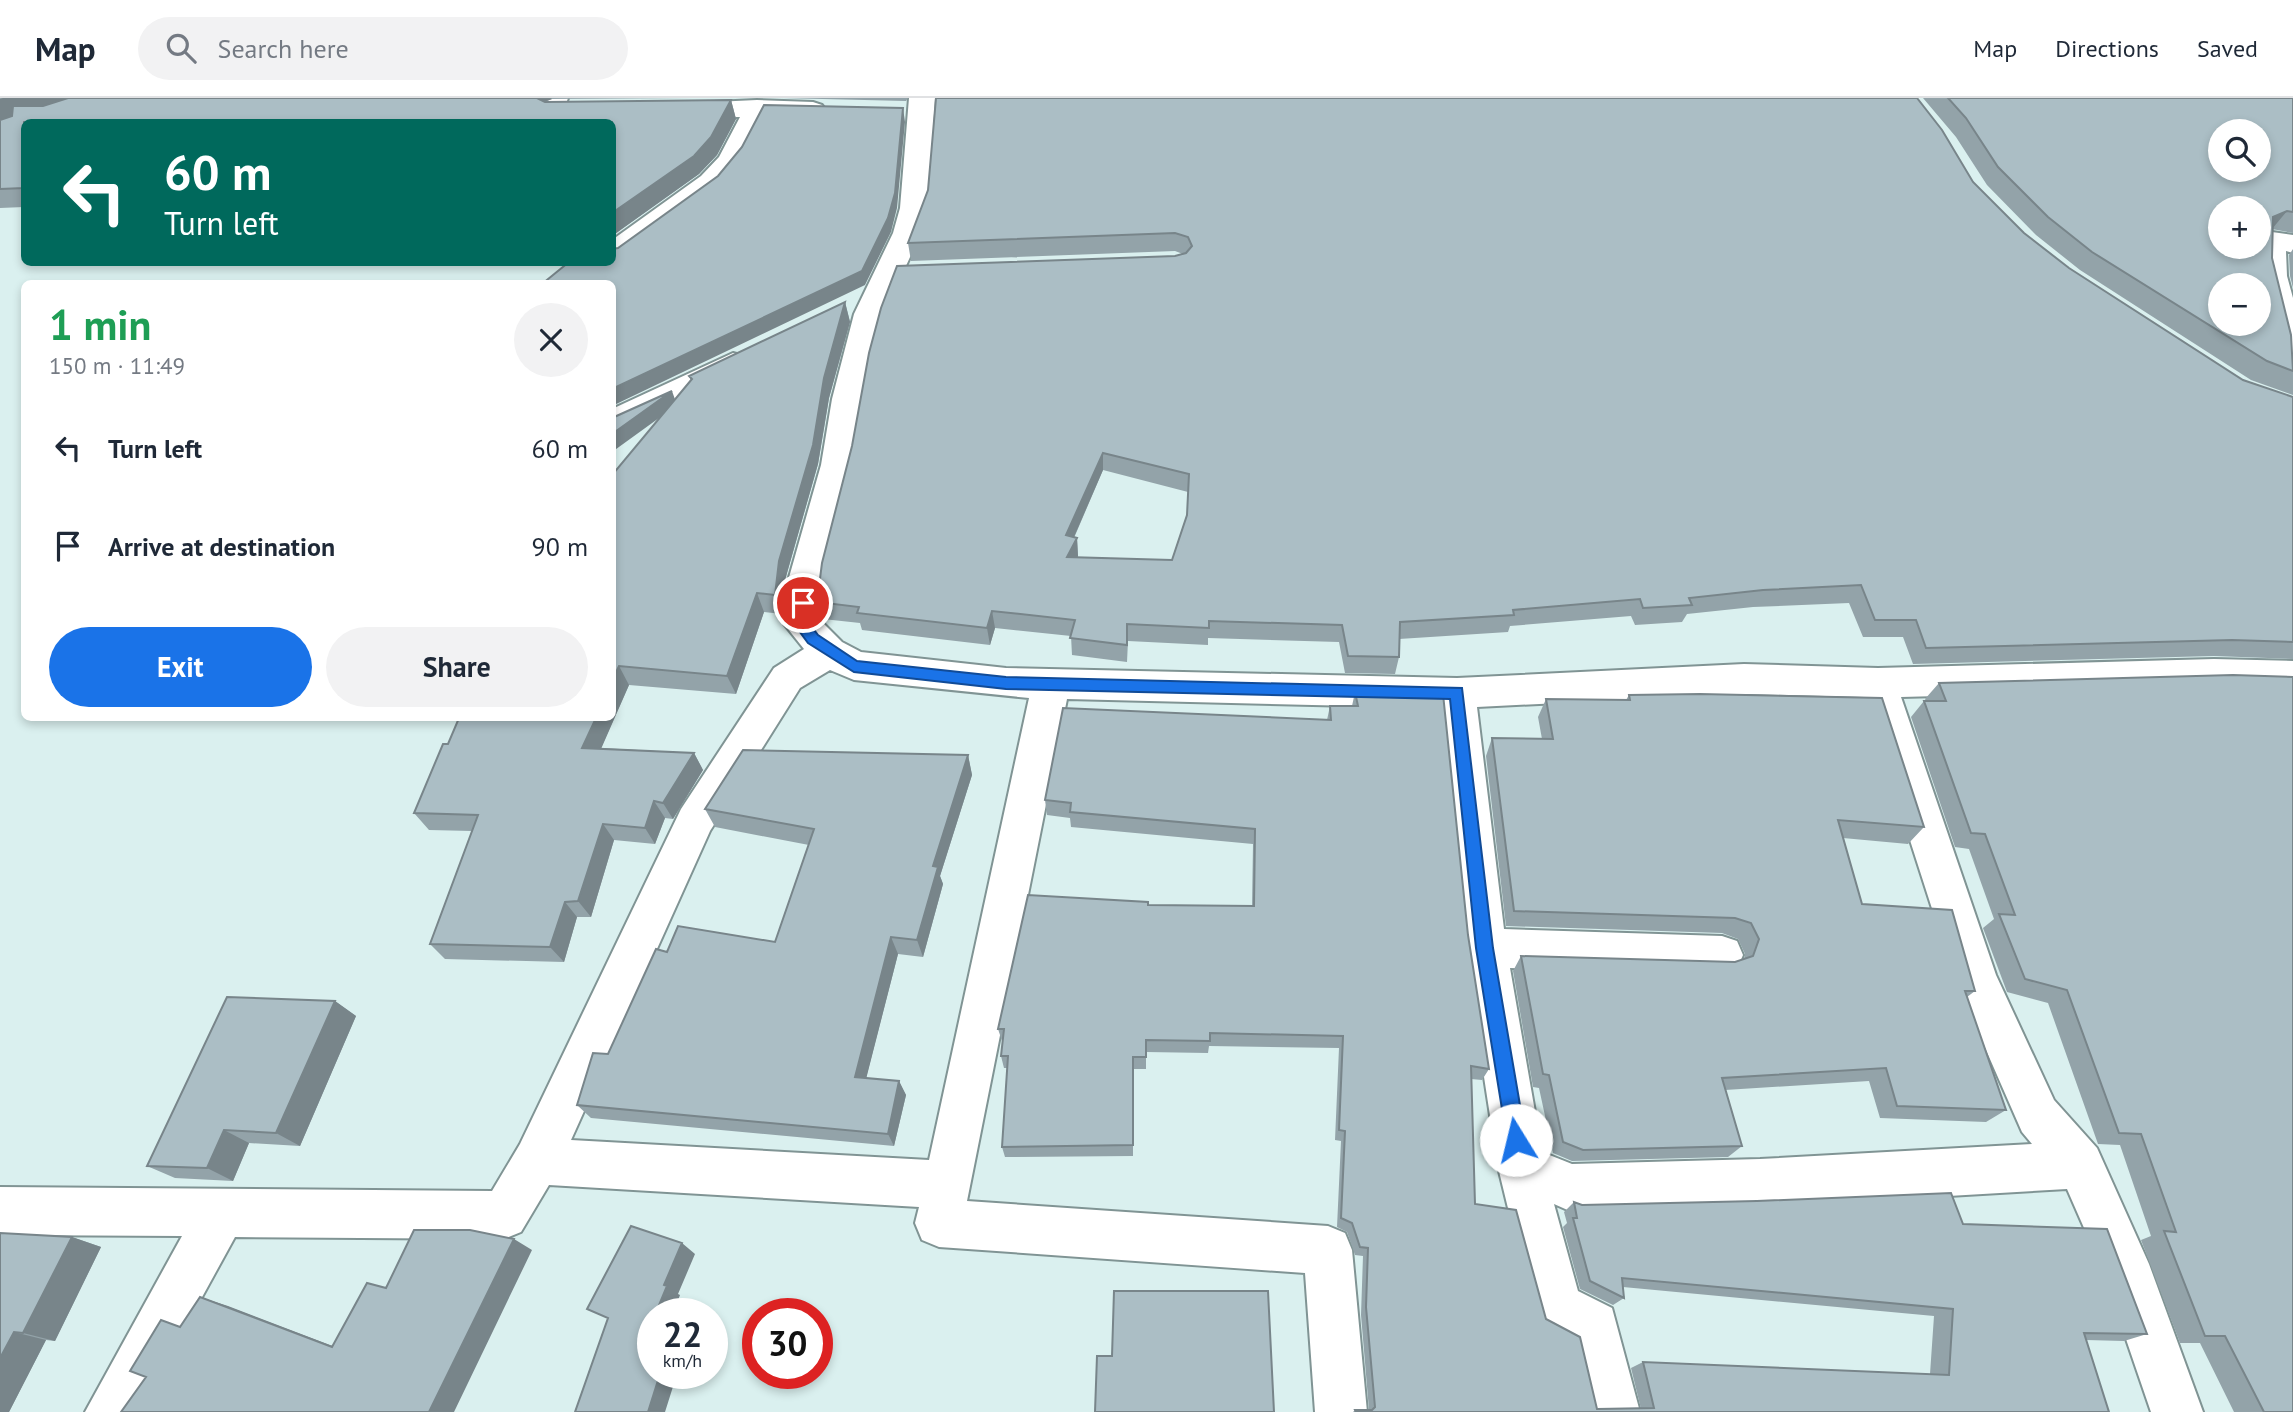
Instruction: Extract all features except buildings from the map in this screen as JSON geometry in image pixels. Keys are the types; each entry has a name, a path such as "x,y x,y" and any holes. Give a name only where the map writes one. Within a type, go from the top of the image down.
{"street":[{"path":"914,107 914,208 907,233 882,283 857,362 837,465 805,581 802,624 829,652 854,666 1006,683 1457,693 1744,679 1878,683 2214,674 2293,676"},
{"path":"616,251 711,182 731,160 757,108"},
{"path":"660,109 835,110"},
{"path":"552,110 579,110"},
{"path":"2288,387 2292,353 2273,276 2272,240 2293,244"},
{"path":"842,311 882,283 922,273"},
{"path":"616,420 757,352"},
{"path":"0,1211 503,1215 537,1161 695,821 787,678 829,652"},
{"path":"1878,683 1975,977 2038,1116 2080,1165 2125,1265 2177,1412"},
{"path":"1051,684 939,1223 1328,1250 1340,1412"},
{"path":"1457,693 1485,948 1521,1167 1557,1307 1594,1326 1614,1412"},
{"path":"1485,948 1722,955"},
{"path":"537,1161 947,1185"},
{"path":"1521,1167 1572,1188 1760,1184 2080,1165"},
{"path":"111,1412 222,1212"}],"route":[{"path":"803,603 802,624 813,639 854,666 1006,683 1457,693 1485,948 1516,1140"}]}
